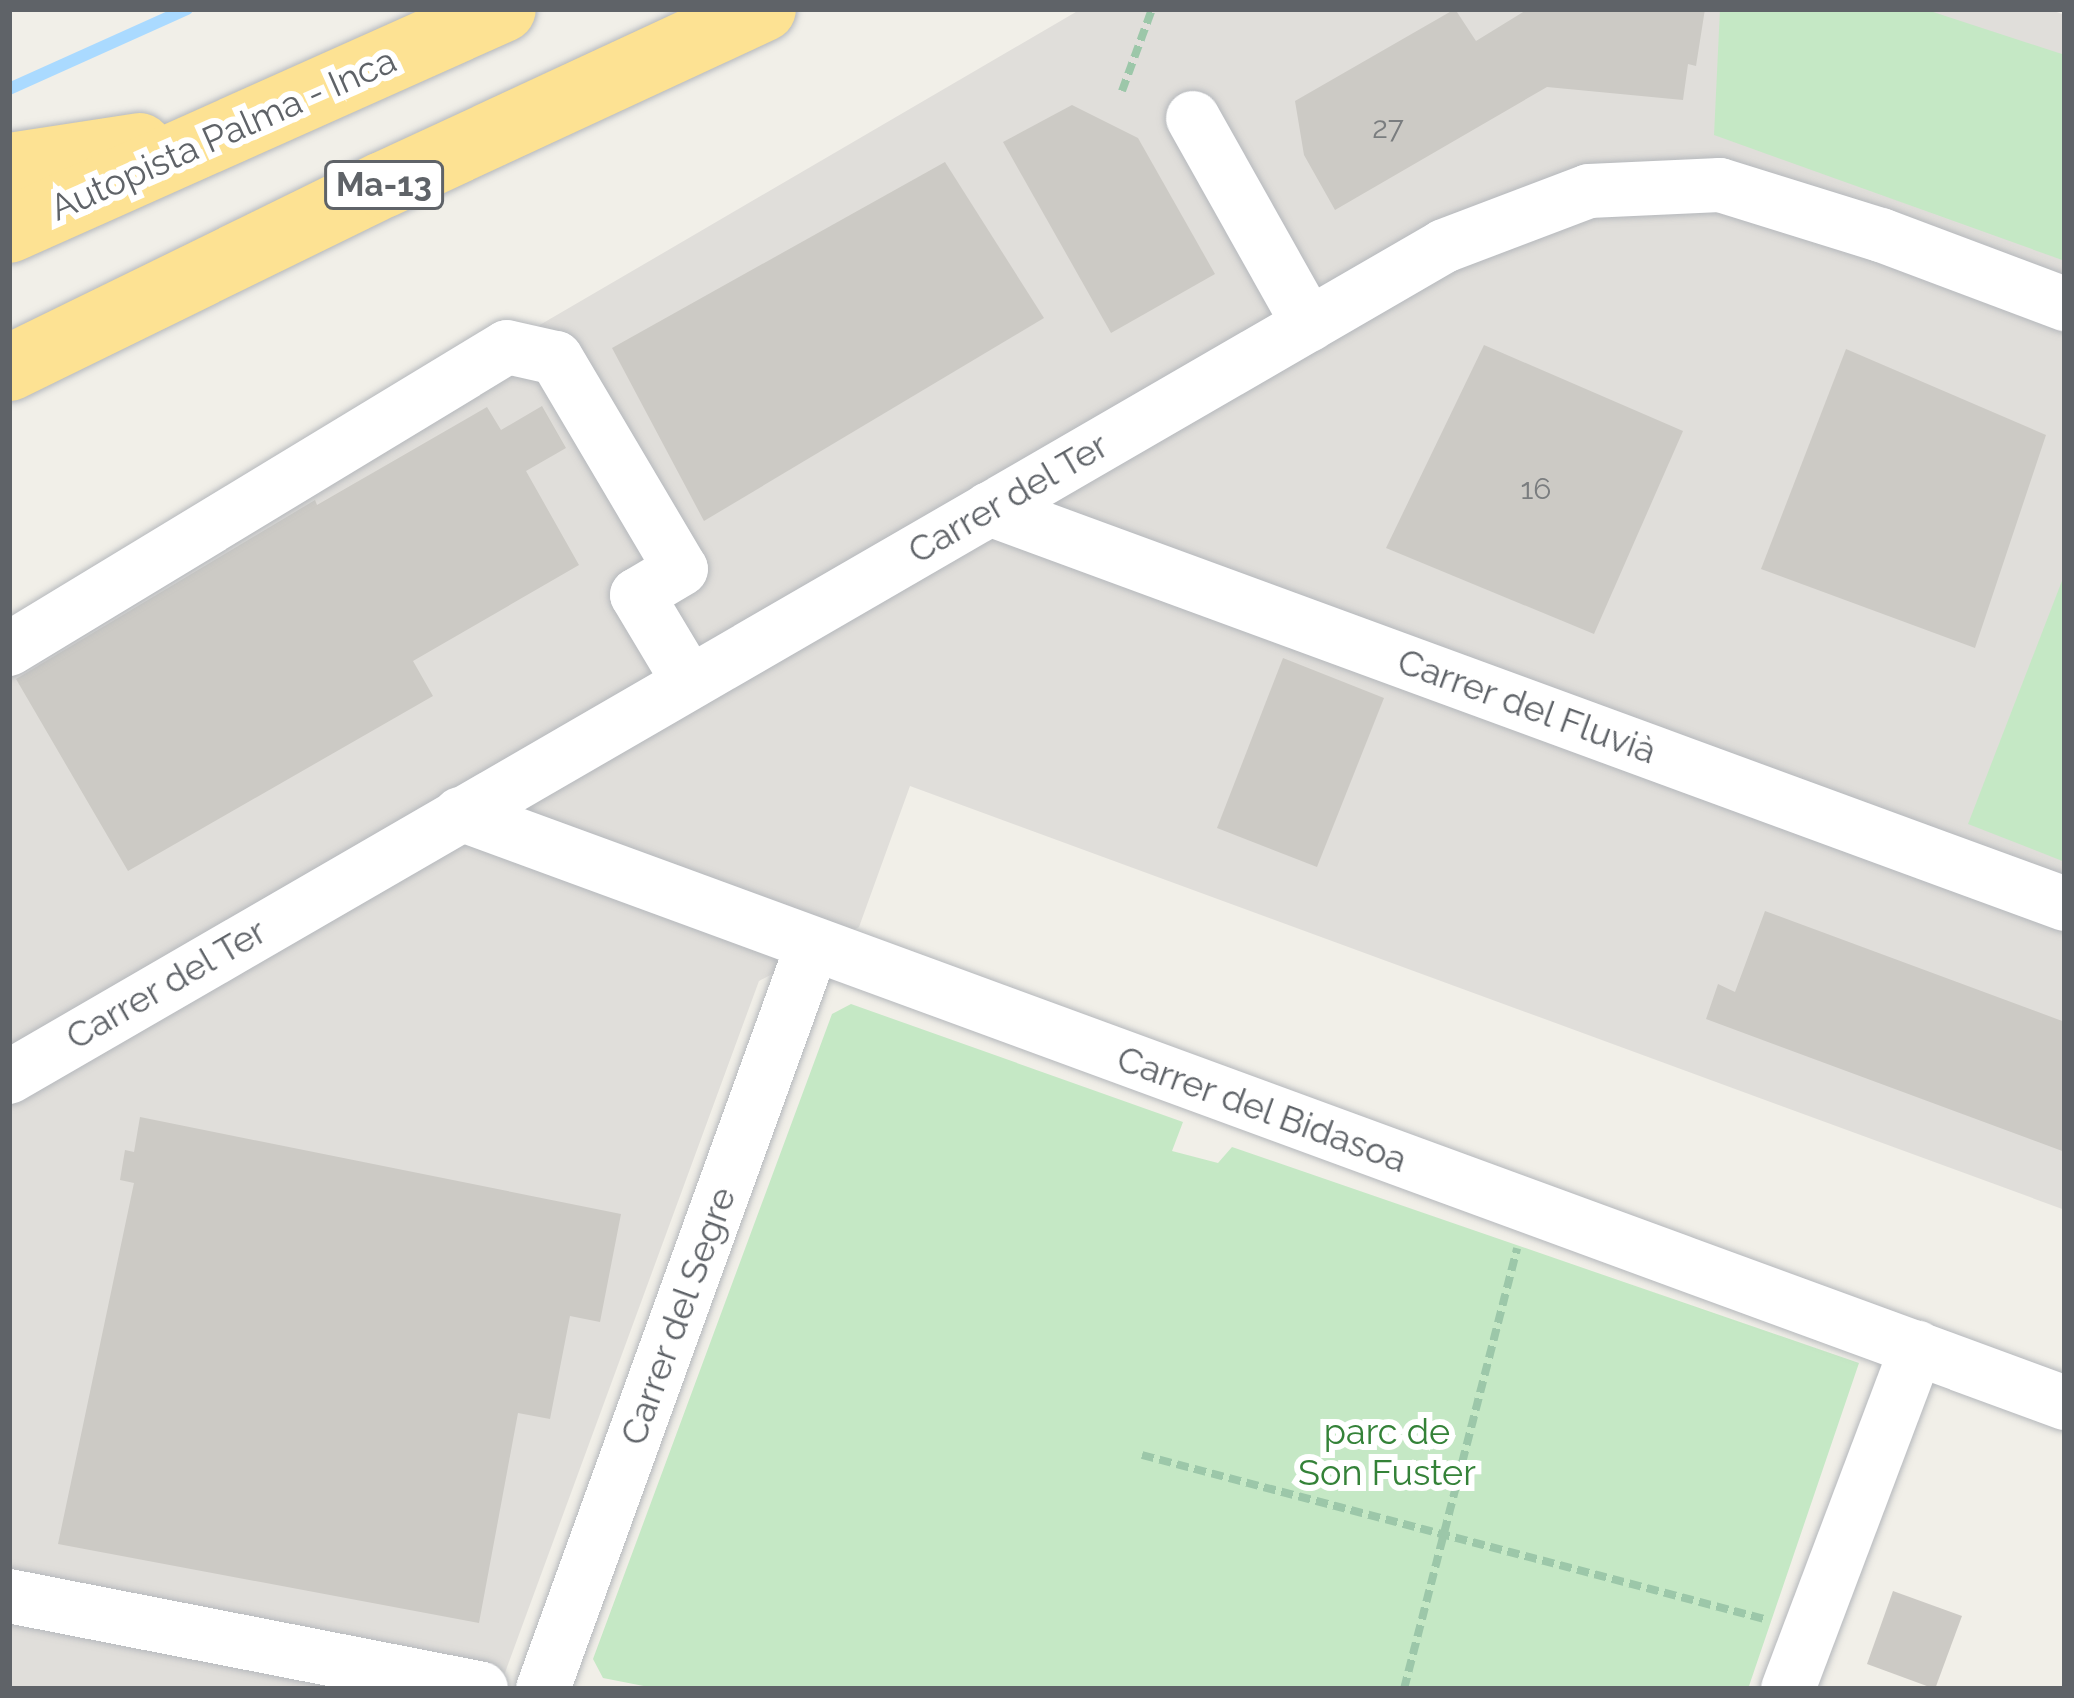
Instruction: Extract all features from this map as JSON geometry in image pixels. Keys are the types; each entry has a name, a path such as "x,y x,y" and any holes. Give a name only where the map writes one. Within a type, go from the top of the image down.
{"highway":[{"name":"Autopista Palma - Inca","path":"9,230 503,9"},
{"name":"Ma-13","path":"9,368 383,185 763,9"},
{"path":"9,166 226,133"}],"street":[{"path":"1193,118 1309,325"},
{"name":"Carrer del Ter","path":"9,1077 1444,246 1588,191 1720,185 1881,235 2065,304"},
{"path":"9,649 507,346 556,358 681,569 637,595 689,682"},
{"name":"Carrer del Fluvià","path":"989,509 2065,904"},
{"name":"Carrer del Bidasoa","path":"460,814 2065,1402"},
{"name":"Carrer del Segre","path":"543,1689 813,944"},
{"path":"1788,1689 1917,1348"},
{"path":"9,1596 481,1689"}],"path":[{"path":"1122,91 1152,9"},
{"path":"1404,1689 1529,1207"},
{"path":"1142,1455 1810,1633"}],"shaded area":[{"path":"1081,9 2048,9 2065,15 2065,1210 910,786 859,927 759,981 499,1689 9,1689 9,635"}],"green space":[{"path":"1720,9 1924,9 2065,55 2065,261 1714,135"},
{"path":"2065,573 2065,862 1968,824"},
{"name":"parc de Son Fuster","path":"851,1004 1183,1122 1172,1151 1218,1163 1232,1147 1859,1363 1748,1689 659,1689 603,1678 593,1659 832,1014"}],"building":[{"path":"1455,9 1476,41 1528,9 1705,9 1696,66 1688,64 1683,100 1547,87 1335,210 1304,155 1295,101"},
{"path":"1072,105 1138,138 1215,274 1111,333 1003,142"},
{"path":"945,162 1044,318 704,521 612,348"},
{"path":"1484,345 1683,431 1594,634 1386,548"},
{"path":"1846,349 2046,435 1975,648 1761,569"},
{"path":"542,406 566,448 526,471 579,565 413,661 433,696 128,871 16,679 315,500 317,505 487,407 501,430"},
{"path":"1283,658 1384,698 1317,867 1217,828"},
{"path":"1765,911 2065,1022 2065,1152 1706,1019 1718,984 1735,992"},
{"path":"140,1117 621,1214 600,1322 570,1316 550,1419 518,1413 479,1623 58,1544 134,1183 120,1180 125,1150 134,1152"},
{"path":"1893,1591 1962,1616 1935,1689 1867,1664"}],"waterway":[{"path":"9,89 187,9"}]}
